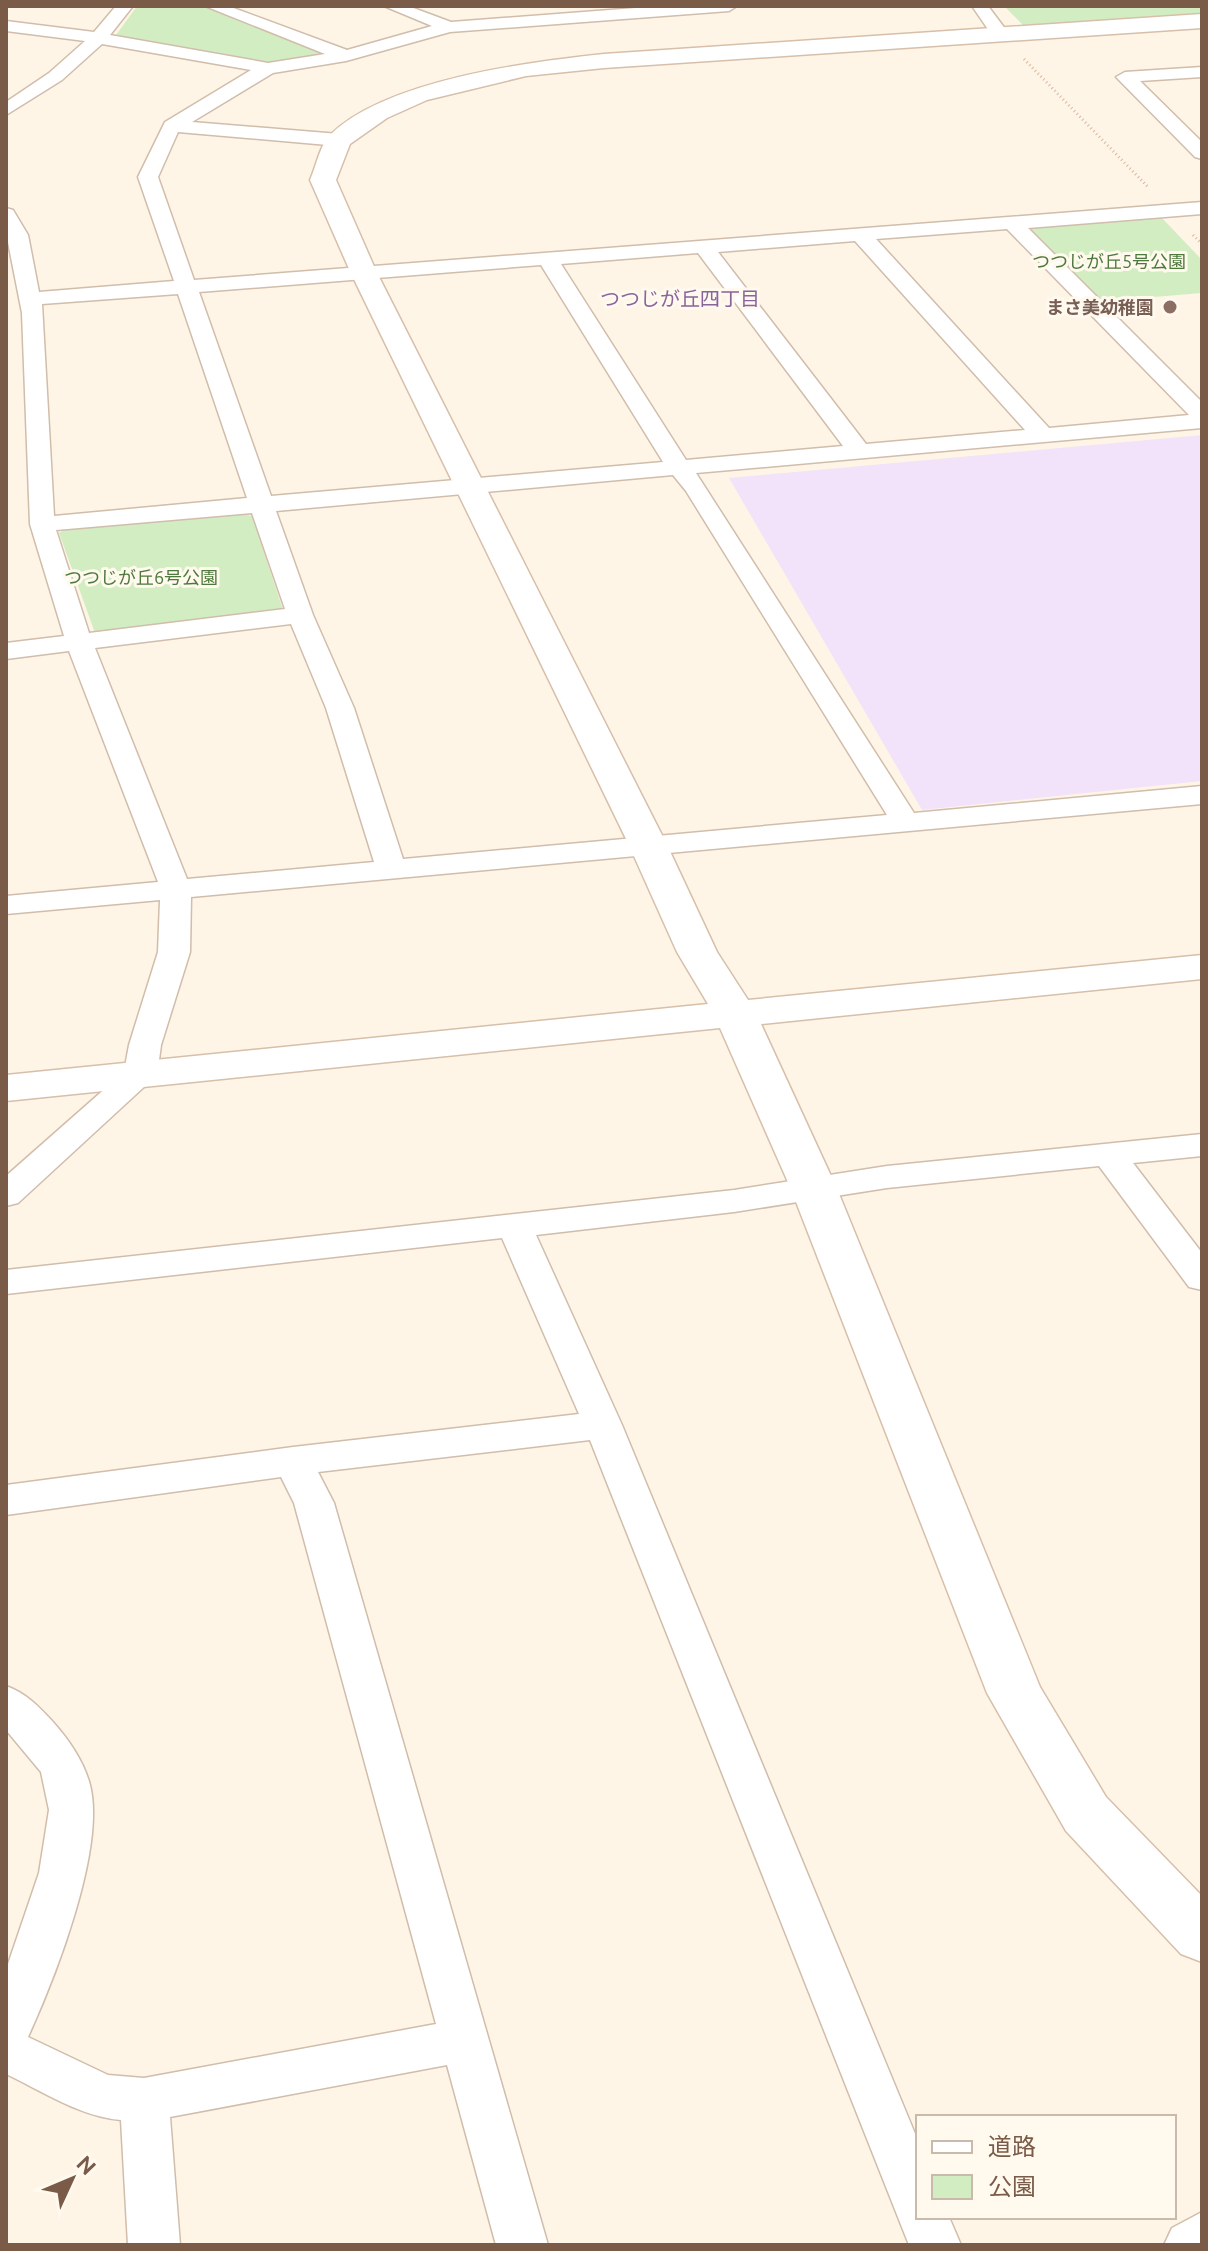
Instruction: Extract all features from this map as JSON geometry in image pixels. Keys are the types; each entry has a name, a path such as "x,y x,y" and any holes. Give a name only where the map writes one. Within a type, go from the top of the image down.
{"street":[{"path":"6,110 73,66 101,39 125,6"},
{"path":"213,6 346,56"},
{"path":"392,6 449,27"},
{"path":"565,6 592,15"},
{"path":"6,26 268,68 346,56 449,27 729,6"},
{"path":"980,6 1009,43"},
{"path":"1201,21 1009,43 604,61 526,69 419,95 379,113 339,140 323,180 363,271 648,845 697,952 727,1000 814,1189 1015,1693 1086,1814 1202,1936"},
{"path":"268,68 172,126 148,177 300,615 328,673 391,868"},
{"path":"1202,72 1125,77 1202,153"},
{"path":"172,126 339,140"},
{"path":"28,299 184,284 1202,208"},
{"path":"6,214 18,235 33,313 27,378 42,524 78,640 176,889 174,952 142,1060 6,1195"},
{"path":"1012,223 1202,415"},
{"path":"859,233 1043,435"},
{"path":"703,246 860,452"},
{"path":"547,258 905,821"},
{"path":"42,524 1202,421"},
{"path":"6,651 300,615"},
{"path":"6,905 1202,795"},
{"path":"6,1088 142,1060 727,1000 1202,940"},
{"path":"727,1000 1202,967"},
{"path":"6,1059 142,1060"},
{"path":"6,1282 734,1201 887,1177 1202,1145"},
{"path":"1107,1153 1202,1278"},
{"path":"515,1227 603,1425 916,2197"},
{"path":"6,1500 293,1461 603,1425"},
{"path":"293,1461 314,1503 522,2245"},
{"path":"6,1703 50,1747 68,1785 72,1815 61,1877 6,2032"},
{"path":"6,2050 104,2097 144,2100 466,2040"},
{"path":"144,2100 154,2245"},
{"path":"925,2219 935,2245"},
{"path":"1190,2245 1202,2236"}],"path":[{"path":"1009,43 1202,244"}],"shaded area":[{"path":"1202,435 1202,781 922,810 729,478"}],"green space":[{"path":"137,6 200,6 346,56 270,64 116,35"},
{"path":"1004,6 1202,6 1202,13 1023,25"},
{"name":"つつじが丘5号公園","path":"1161,217 1202,260 1202,293 1093,302 1025,227"},
{"name":"つつじが丘6号公園","path":"242,514 252,516 283,610 95,633 59,533 69,527"}],"place":[{"name":"まさ美幼稚園","path":"1170,307"}],"district":[{"name":"つつじが丘四丁目","path":"680,298"}]}
